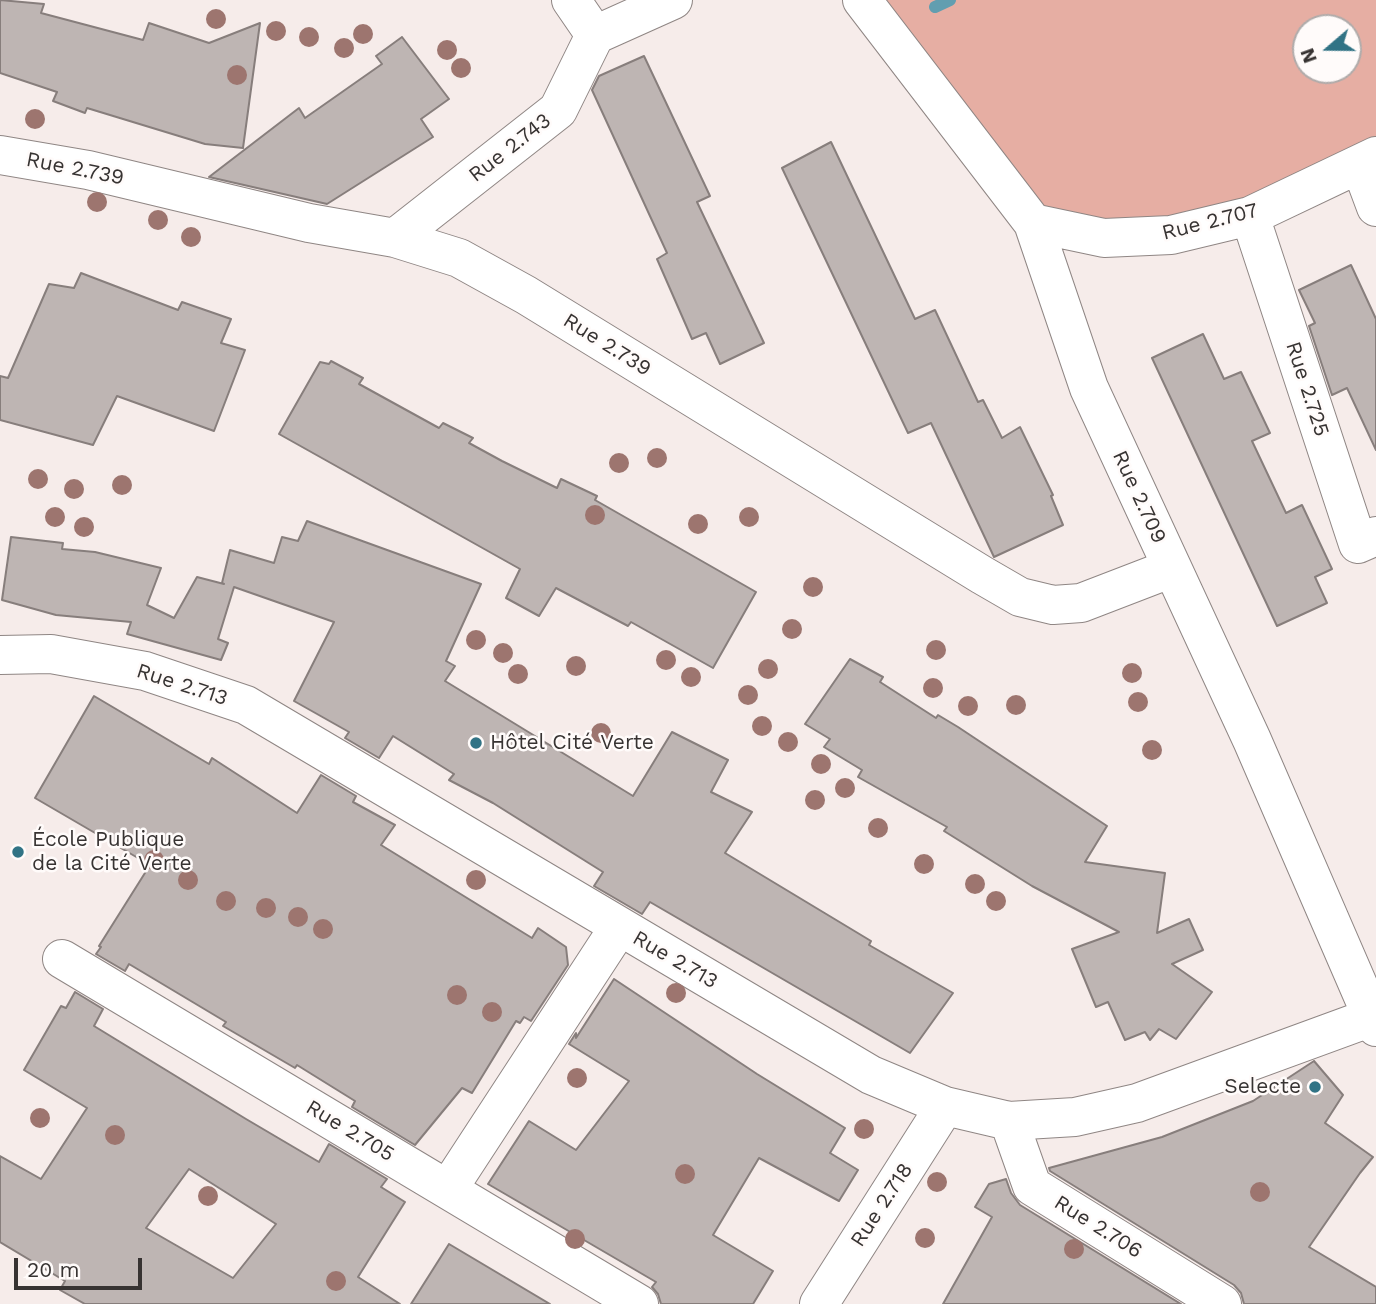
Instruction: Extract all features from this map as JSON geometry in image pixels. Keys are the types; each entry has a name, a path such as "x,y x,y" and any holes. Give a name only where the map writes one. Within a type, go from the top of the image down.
{"street":[{"path":"571,0 595,35 673,0"},
{"name":"Rue 2.709","path":"862,0 1034,223 1089,388 1252,740 1375,1021"},
{"name":"Rue 2.743","path":"395,238 558,110 595,35"},
{"name":"Rue 2.739","path":"0,155 88,170 309,223 395,238 459,258 526,295 1020,597 1053,605 1081,603 1172,568"},
{"path":"1368,160 1376,207"},
{"name":"Rue 2.707","path":"1034,223 1104,238 1171,235 1250,216 1368,160"},
{"name":"Rue 2.725","path":"1250,216 1358,544 1376,536"},
{"name":"Rue 2.713","path":"0,655 51,654 145,671 246,705 871,1075 945,1106 1009,1121 1075,1117 1137,1103 1375,1021"},
{"path":"448,1189 620,927"},
{"name":"Rue 2.705","path":"62,959 639,1304"},
{"name":"Rue 2.718","path":"819,1304 945,1106"},
{"name":"Rue 2.706","path":"1009,1121 1032,1186 1222,1304"}],"shaded area":[{"path":"862,0 1376,0 1376,156 1250,216 1033,223"}],"building":[{"path":"0,0 44,4 41,13 143,40 149,23 209,43 260,23 243,148 205,144 87,108 85,113 53,101 57,92 0,73"},
{"path":"402,37 449,99 421,119 433,137 327,204 209,177 299,108 305,118 382,64 376,56"},
{"path":"644,56 710,196 697,202 764,343 720,364 706,333 692,339 657,259 667,253 592,90 599,76"},
{"path":"831,142 915,319 935,310 978,402 983,400 1002,438 1020,427 1053,495 1051,496 1063,525 994,557 931,423 908,433 782,168"},
{"path":"1351,265 1376,319 1376,450 1347,388 1332,395 1309,326 1315,323 1299,290"},
{"path":"81,273 178,310 182,302 231,319 221,343 245,350 214,431 117,396 93,445 0,420 0,376 8,378 49,284 74,288"},
{"path":"1203,334 1224,379 1241,372 1270,433 1252,441 1286,513 1302,505 1332,569 1315,577 1327,603 1277,626 1152,358"},
{"path":"331,361 363,378 359,384 439,428 443,423 473,438 469,443 502,461 557,488 561,479 597,496 595,500 756,592 713,668 631,622 628,626 556,588 539,616 506,598 520,569 279,434 320,362 329,364"},
{"path":"307,521 481,584 446,661 455,666 445,681 633,796 672,732 728,760 711,792 752,812 725,853 871,941 869,945 953,993 910,1053 650,902 642,914 594,886 603,872 493,803 449,780 454,774 393,736 379,758 345,738 349,732 294,701 334,622 234,587 218,639 228,643 221,660 127,634 131,622 56,615 2,600 11,537 63,543 62,549 95,552 161,568 147,605 174,618 197,577 224,584 222,583 230,550 274,563 282,537 298,541"},
{"path":"850,659 883,677 880,682 936,718 938,715 958,727 1107,826 1085,862 1165,873 1157,933 1189,919 1203,950 1172,964 1212,992 1176,1039 1159,1029 1150,1040 1145,1032 1125,1040 1108,1002 1096,1007 1072,949 1119,932 1032,886 944,831 947,827 858,777 862,770 824,747 830,739 805,724"},
{"path":"94,696 209,764 212,758 297,813 321,775 356,796 353,802 395,825 381,845 532,938 538,928 566,947 568,965 531,1021 524,1017 520,1023 516,1021 472,1093 462,1088 415,1145 352,1107 355,1101 297,1065 295,1068 223,1026 226,1022 129,964 125,971 96,954 150,865 35,798"},
{"path":"614,979 757,1074 845,1128 830,1153 858,1170 839,1201 759,1158 713,1235 773,1271 753,1304 661,1304 652,1287 656,1282 488,1184 529,1121 576,1150 629,1081 569,1044 576,1033 576,1038"},
{"path":"75,992 103,1009 94,1026 246,1119 319,1162 329,1144 387,1179 381,1187 405,1202 358,1277 400,1304 85,1304 60,1290 65,1281 0,1242 0,1156 41,1179 87,1108 24,1070 61,1006 66,1008","holes":["189,1169 276,1224 233,1278 146,1228"]},
{"path":"1314,1061 1343,1095 1325,1123 1373,1157 1309,1247 1376,1287 1376,1304 1244,1304 1241,1293 1234,1285 1050,1171 1049,1168 1162,1137 1253,1101"},
{"path":"1006,1179 1011,1193 1020,1205 1181,1304 943,1304 992,1217 975,1207 989,1184"},
{"path":"449,1244 550,1304 411,1304"}],"waterway":[{"path":"935,7 950,0"}],"place":[{"name":"Hôtel Cité Verte","path":"476,743"},
{"name":"École Publique de la Cité Verte","path":"18,852"},
{"name":"Selecte","path":"1315,1087"}]}
